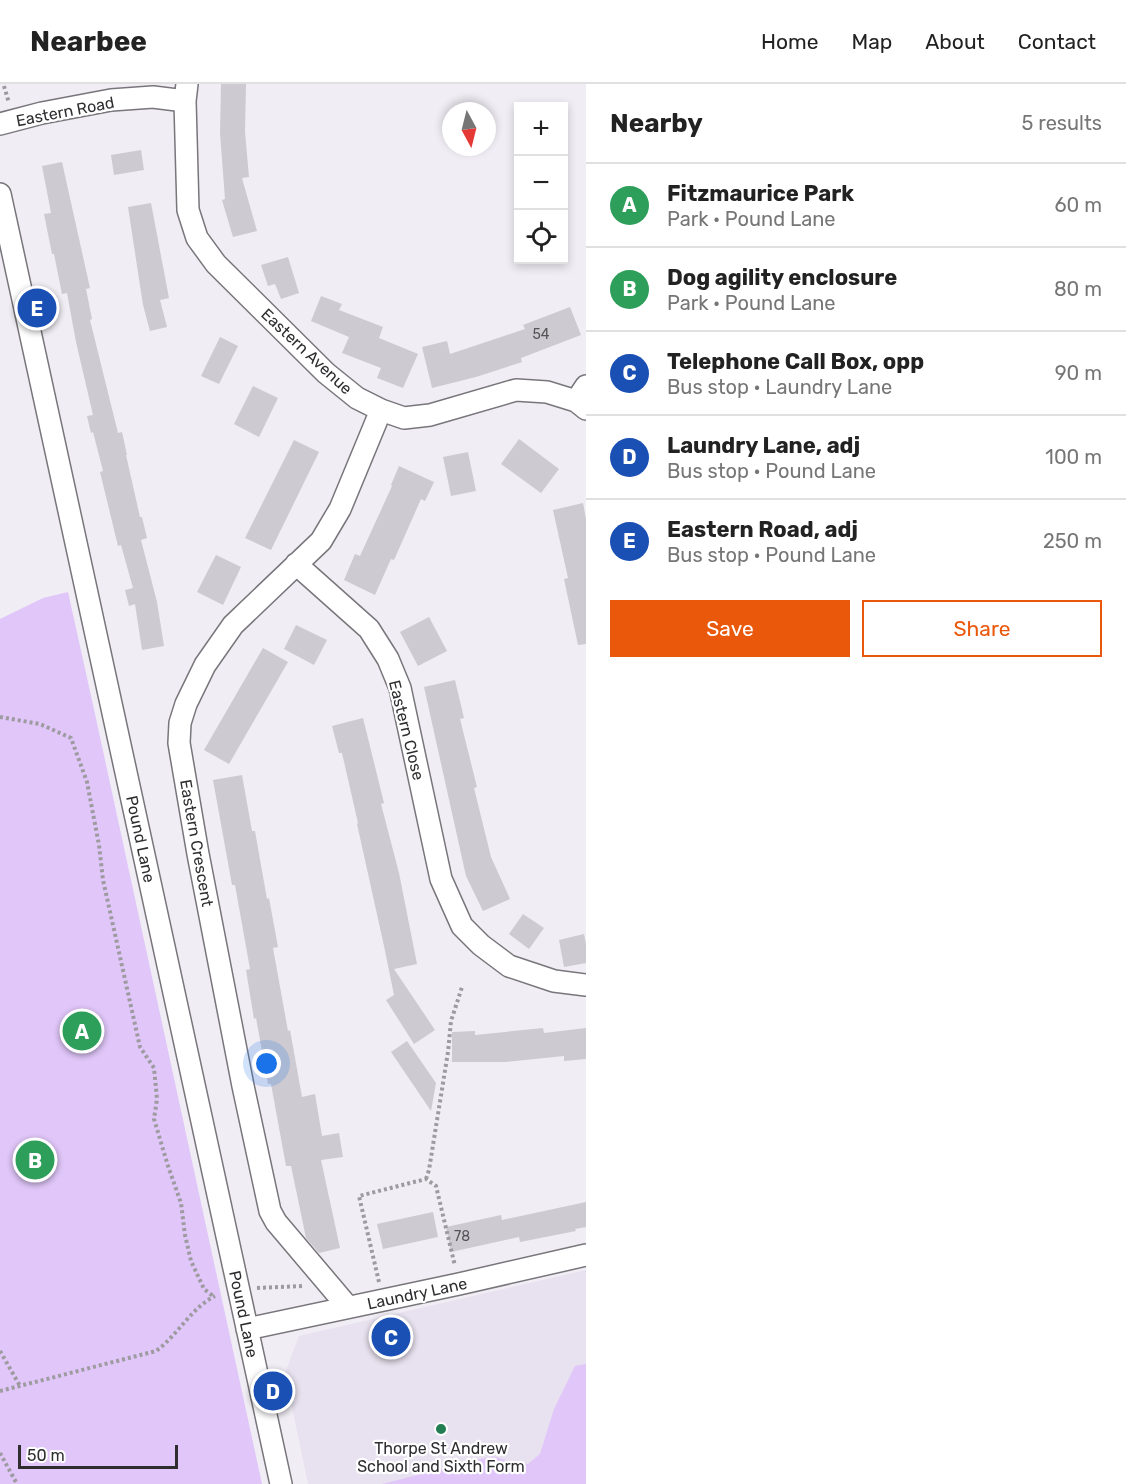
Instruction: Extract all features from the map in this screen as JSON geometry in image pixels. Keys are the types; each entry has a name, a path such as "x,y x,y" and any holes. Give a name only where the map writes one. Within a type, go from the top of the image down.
{"street":[{"name":"Eastern Road","path":"0,124 42,113 111,100 186,93"},
{"name":"Eastern Avenue","path":"186,93 188,210 198,238 216,264 326,373 357,398 404,418 430,415 516,390 583,398"},
{"name":"Pound Lane","path":"0,194 281,1484"},
{"name":"Eastern Crescent","path":"348,1307 276,1222 270,1211 202,877 179,743 180,723 186,704 206,665 233,625 321,541 340,509 381,410"},
{"name":"Eastern Close","path":"296,564 369,629 388,659 400,688 441,879 462,926 481,945 509,966 554,981 586,985"},
{"name":"Laundry Lane","path":"247,1329 586,1255"}],"path":[{"path":"0,717 40,724 71,738 87,782 103,880 140,1047 154,1068 157,1099 154,1119 181,1203 191,1261 204,1289 213,1296"},
{"path":"426,1179 448,1052 451,1021 462,987"},
{"path":"383,1300 359,1196 426,1179 436,1186 459,1284"},
{"path":"0,1391 156,1351 167,1343 202,1304 213,1296 239,1290 330,1284"},
{"path":"0,1351 20,1386"},
{"path":"0,1454 17,1484"}],"shaded area":[{"path":"68,592 262,1484 0,1484 0,619 43,598"},
{"name":"Thorpe St Andrew School and Sixth Form","path":"586,1270 586,1484 308,1484 285,1373 299,1336"},
{"path":"586,1364 586,1484 382,1484 493,1456 528,1464 540,1454 554,1409 575,1366"}],"building":[{"path":"221,84 246,84 245,132 249,177 242,178 257,231 233,237 222,200 225,199 220,133"},
{"path":"141,150 144,170 114,175 111,155"},
{"path":"62,162 90,288 86,289 92,319 90,320 118,433 122,432 140,517 142,517 147,538 141,540 157,602 164,646 142,650 135,604 129,606 125,590 133,588 121,545 118,546 100,472 103,471 87,416 93,415 67,293 62,294 54,254 52,254 44,214 51,213 42,166"},
{"path":"151,203 169,298 160,300 167,327 150,331 143,305 128,207"},
{"path":"288,257 299,293 281,299 275,284 268,286 261,265"},
{"path":"321,296 342,304 339,310 383,327 379,338 418,354 403,388 377,378 381,368 342,353 349,337 311,321"},
{"path":"570,307 581,335 521,358 522,362 432,388 422,347 447,341 450,354 525,329 523,325"},
{"path":"220,337 238,346 219,384 201,376"},
{"path":"253,386 278,398 259,437 234,424"},
{"path":"519,439 559,469 541,493 501,464"},
{"path":"294,440 319,452 271,550 245,538"},
{"path":"468,452 476,491 451,496 443,457"},
{"path":"399,466 434,482 425,501 421,499 394,560 391,559 375,595 344,580 355,554 360,556"},
{"path":"583,503 586,519 586,644 578,645 564,579 568,578 553,510"},
{"path":"216,555 241,567 223,605 197,592"},
{"path":"429,617 447,651 418,666 400,632"},
{"path":"296,625 327,640 314,665 284,649"},
{"path":"263,648 288,662 229,764 204,750"},
{"path":"455,680 464,718 460,719 477,787 474,788 491,857 510,899 483,911 466,876 424,687"},
{"path":"363,718 384,803 381,804 399,873 417,964 394,969 435,1030 414,1044 386,1000 394,995 342,753 339,753 332,726"},
{"path":"242,775 252,831 255,831 267,899 269,898 278,947 273,948 302,1097 315,1094 322,1136 339,1133 343,1157 321,1160 340,1248 319,1253 306,1238 291,1166 286,1166 271,1084 268,1084 256,1018 254,1019 246,970 250,969 213,780"},
{"path":"523,914 544,928 529,949 509,934"},
{"path":"584,934 586,963 564,967 559,940"},
{"path":"543,1028 544,1033 586,1028 586,1059 564,1061 564,1056 505,1062 452,1062 452,1032 475,1031 475,1035"},
{"path":"407,1041 436,1083 431,1111 391,1052"},
{"path":"586,1202 586,1227 575,1229 576,1231 520,1242 519,1237 451,1252 446,1227 501,1215 502,1220"},
{"path":"433,1212 438,1237 383,1249 377,1224"}],"place":[{"name":"Eastern Road, adj","path":"37,308"},
{"name":"Fitzmaurice Park","path":"82,1031"},
{"name":"Dog agility enclosure","path":"35,1160"},
{"name":"Telephone Call Box, opp","path":"391,1337"},
{"name":"Laundry Lane, adj","path":"273,1391"},
{"name":"Thorpe St Andrew School and Sixth Form","path":"441,1429"}]}
